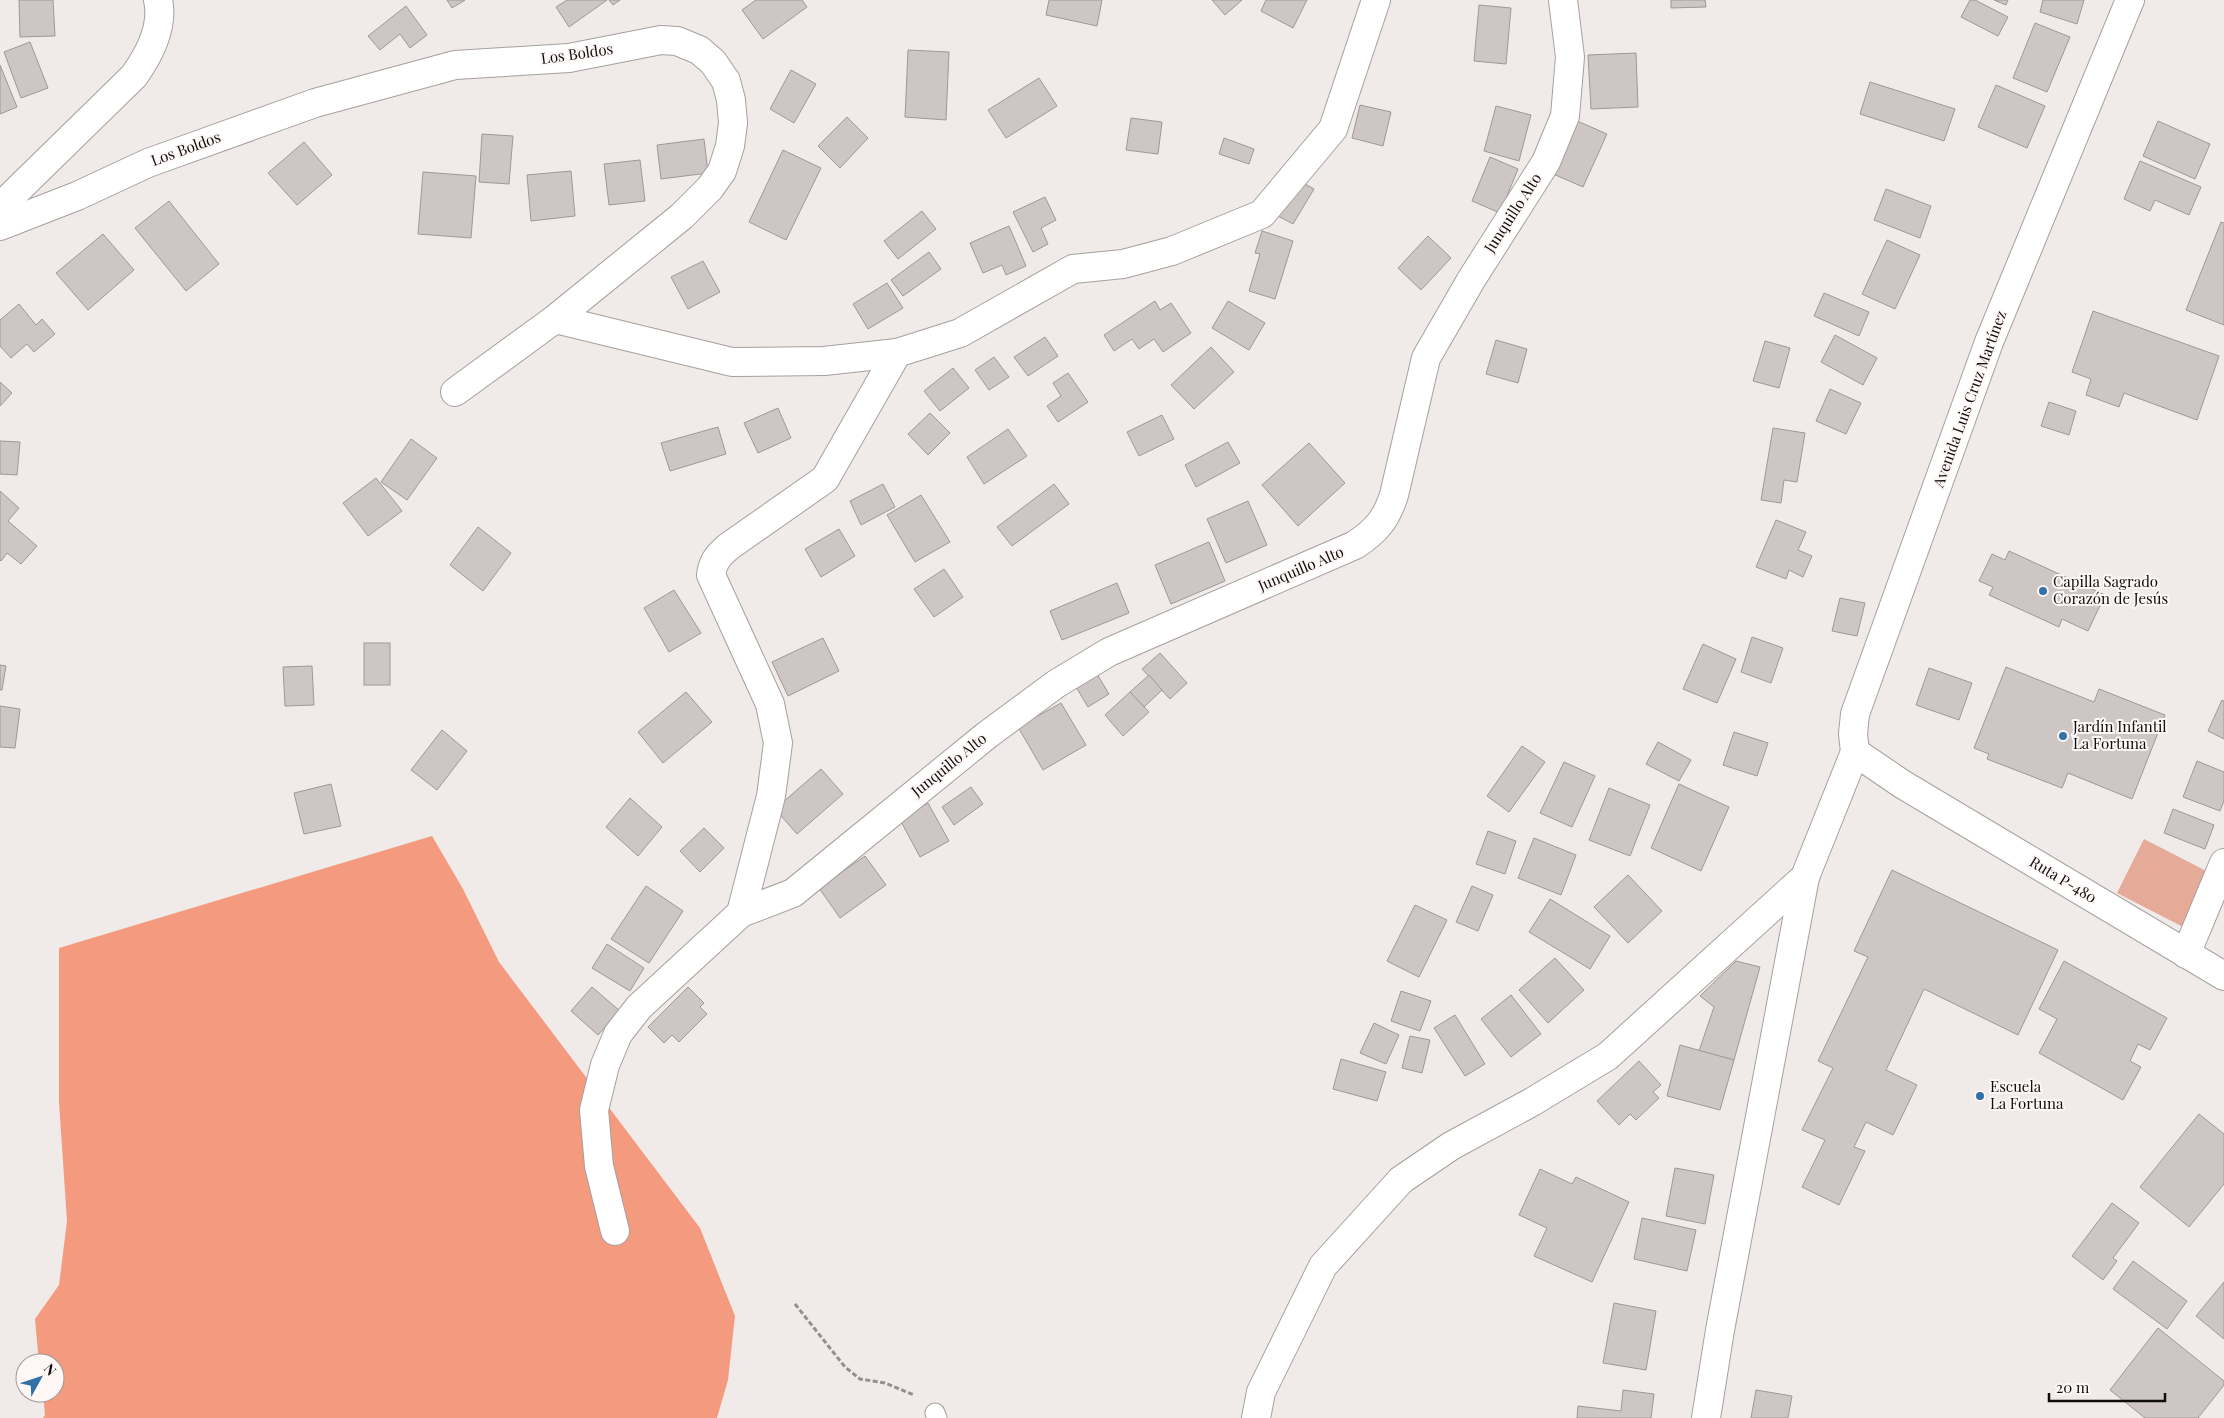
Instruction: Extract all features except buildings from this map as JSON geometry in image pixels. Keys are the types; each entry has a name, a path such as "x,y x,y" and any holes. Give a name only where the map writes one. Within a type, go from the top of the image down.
{"street":[{"path":"555,318 732,362 824,361 897,353 960,333 1073,269 1123,264 1172,252 1262,214 1333,130 1376,0"},
{"name":"Junquillo Alto","path":"615,1230 599,1166 594,1110 605,1065 618,1034 639,1007 741,912 793,893 987,735 1056,684 1086,665 1156,630 1355,545 1382,523 1388,514 1394,495 1426,358 1471,280 1546,162 1565,116 1570,57 1562,0"},
{"name":"Avenida Luis Cruz Martínez","path":"1855,752 1853,734 1855,714 1990,342 2130,0"},
{"path":"0,207 134,76 146,60 154,42 162,1"},
{"name":"Los Boldos","path":"0,226 77,196 148,163 315,103 455,65 569,58 661,40 677,41 699,50 713,62 726,81 731,100 733,123 730,146 722,172 710,188 682,216 555,318 455,392"},
{"path":"741,912 771,796 778,743 770,704 711,575 712,565 717,557 728,547 825,479 897,353"},
{"path":"1706,1418 1720,1330 1805,877 1855,752"},
{"name":"Ruta P-480","path":"1855,752 1902,784 2224,976"},
{"path":"2186,954 2224,863"},
{"path":"1256,1418 1261,1392 1323,1266 1401,1180 1451,1146 1532,1102 1608,1056 1805,877"}],"path":[{"path":"795,1304 845,1367 860,1379 885,1383 917,1397 936,1416"}],"shaded area":[{"path":"432,836 463,889 499,962 700,1228 735,1316 728,1380 717,1418 43,1418 45,1415 44,1403 65,1403 65,1353 38,1353 35,1319 59,1285 67,1221 59,1102 59,948"},
{"path":"2144,839 2216,876 2189,930 2117,893"}],"place":[{"name":"Capilla Sagrado Corazón de Jesús","path":"2043,591"},
{"name":"Jardín Infantil La Fortuna","path":"2063,736"},
{"name":"Escuela La Fortuna","path":"1980,1096"}]}
